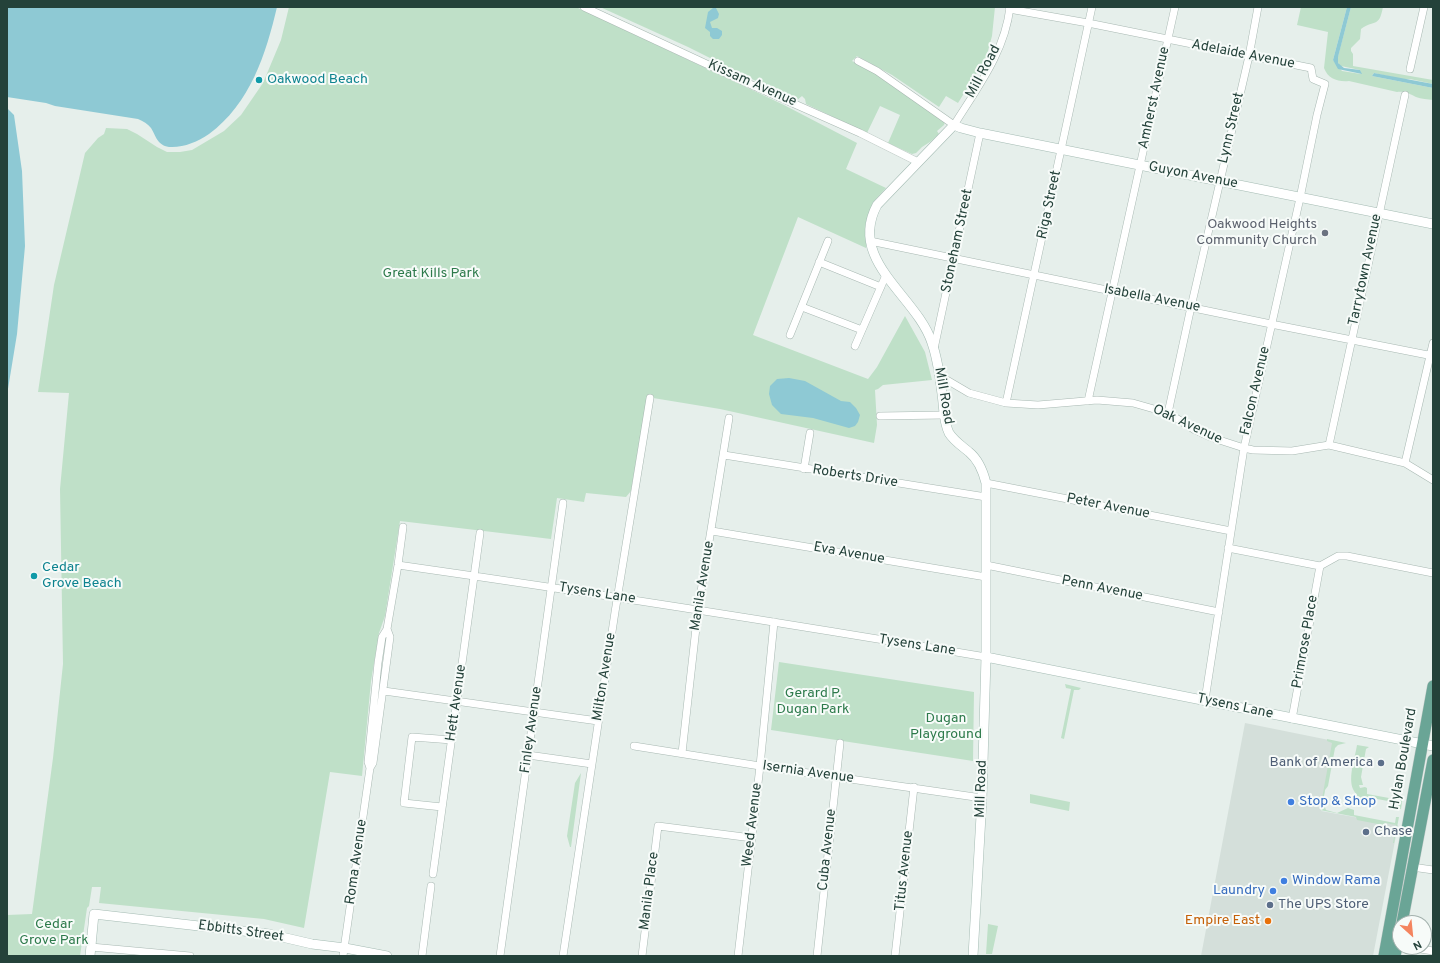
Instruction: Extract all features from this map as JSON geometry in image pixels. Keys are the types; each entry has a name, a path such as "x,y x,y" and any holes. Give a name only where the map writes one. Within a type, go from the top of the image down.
{"main road":[{"name":"Hylan Boulevard","path":"1384,956 1427,744 1433,686"},
{"name":"Hylan Boulevard","path":"1403,915 1433,760"}],"street":[{"name":"Kissam Avenue","path":"584,7 745,82 852,129 918,162"},
{"name":"Riga Street","path":"1006,403 1092,7"},
{"name":"Amherst Avenue","path":"1088,400 1175,7"},
{"name":"Lynn Street","path":"1168,413 1219,182 1249,56 1258,7"},
{"path":"1410,69 1424,7"},
{"name":"Mill Road","path":"973,956 982,798 986,658 986,483 980,465 975,458 955,440 946,427 940,376 934,349 925,326 886,275 874,255 870,241 869,228 873,213 878,205 954,125 992,64 1003,36 1010,8"},
{"name":"Adelaide Avenue","path":"1010,8 1311,68 1313,79 1325,84"},
{"path":"858,61 877,71 954,125"},
{"name":"Falcon Avenue","path":"1205,700 1244,448 1325,84"},
{"name":"Tarrytown Avenue","path":"1329,445 1405,95"},
{"name":"Guyon Avenue","path":"954,125 980,133 1433,224"},
{"name":"Stoneham Street","path":"934,349 980,133"},
{"path":"790,335 828,241"},
{"name":"Isabella Avenue","path":"870,241 1034,276 1432,356"},
{"path":"819,262 881,287"},
{"path":"855,346 886,275"},
{"path":"802,307 862,330"},
{"path":"1405,463 1432,356 1433,343"},
{"name":"Oak Avenue","path":"940,376 969,393 1006,403 1038,405 1088,400 1133,403 1168,413 1195,430 1210,437 1244,448 1253,450 1292,452 1329,445 1405,463 1433,480"},
{"name":"Milton Avenue","path":"563,956 617,598 650,398"},
{"path":"880,416 944,415"},
{"name":"Manila Avenue","path":"682,754 698,610 712,531 729,418"},
{"path":"804,469 810,433"},
{"name":"Roberts Drive","path":"724,455 986,497"},
{"name":"Peter Avenue","path":"986,483 1231,531"},
{"name":"Finley Avenue","path":"500,956 563,503"},
{"name":"Roma Avenue","path":"370,768 368,762 378,663 382,637 387,629 403,527"},
{"name":"Eva Avenue","path":"712,531 986,577"},
{"name":"Hett Avenue","path":"433,874 480,533"},
{"path":"1228,548 1320,566 1338,556 1347,556 1433,573"},
{"name":"Tysens Lane","path":"398,565 552,587 774,622 986,658 1205,700 1292,719 1427,744"},
{"name":"Penn Avenue","path":"986,565 1219,612"},
{"name":"Primrose Place","path":"1292,719 1320,566"},
{"name":"Weed Avenue","path":"738,956 760,766 774,622"},
{"name":"Roma Avenue","path":"344,952 370,768 373,763 384,691 390,637 387,629"},
{"path":"384,691 598,721"},
{"path":"442,807 404,803 412,737 452,740"},
{"name":"Cuba Avenue","path":"817,956 840,743"},
{"name":"Isernia Avenue","path":"634,746 982,798"},
{"path":"528,755 592,764"},
{"name":"Titus Avenue","path":"895,956 914,787"},
{"name":"Manila Place","path":"642,956 658,826 752,838"},
{"path":"1412,867 1433,870"},
{"path":"422,956 431,886"},
{"name":"Ebbitts Street","path":"90,952 94,914 269,934 344,952 387,956"},
{"path":"90,952 190,956"}],"shaded area":[{"path":"1245,723 1334,741 1321,811 1398,825 1373,956 1201,956"}],"green space":[{"name":"Great Kills Park","path":"289,7 576,7 784,105 857,143 846,169 886,188 873,202 867,218 866,248 798,217 753,335 868,379 877,367 905,316 925,352 932,380 883,385 875,390 877,425 874,443 720,409 647,397 631,491 626,497 586,493 584,502 557,498 551,539 400,521 385,616 379,633 371,681 362,776 330,772 304,928 264,919 99,903 101,887 92,887 89,906 87,908 80,956 7,956 7,915 32,914 53,758 63,664 60,489 69,393 38,392 54,285 85,153 98,138 104,134 106,128 127,129 167,152 192,150 224,131 241,115 263,83 281,40"},
{"path":"600,7 995,7 992,36 986,58 958,103 946,96 939,107 892,75 857,56 852,61 876,74 945,122 944,125 937,131 939,134 916,153 912,154 888,143 900,115 880,106 867,133 806,104 805,99 802,96 796,101 688,47"},
{"path":"1301,7 1347,7 1333,60 1342,71 1361,74 1360,70 1339,65 1337,60 1351,7 1383,7 1378,21 1361,29 1360,39 1351,48 1353,54 1353,66 1433,80 1433,84 1374,73 1372,76 1433,88 1433,100 1418,98 1405,92 1397,92 1349,81 1341,81 1328,75 1324,68 1328,32 1297,25"},
{"name":"Gerard P. Dugan Park","path":"779,662 974,692 973,761 771,730"},
{"path":"1065,684 1081,688 1079,690 1074,690 1064,739 1061,738 1071,689 1066,688"},
{"path":"1327,739 1346,743 1338,745 1335,748 1328,786 1325,790 1323,802 1326,810 1337,813 1348,808 1354,810 1354,815 1395,823 1396,817 1399,817 1394,843 1396,825 1385,823 1383,825 1357,820 1356,817 1320,810 1332,743 1327,741"},
{"path":"1357,745 1369,747 1366,749 1361,777 1363,785 1359,785 1360,788 1367,788 1367,794 1400,800 1403,795 1401,809 1398,809 1398,803 1367,797 1363,802 1355,793 1351,779"},
{"path":"581,773 570,847 567,836 575,783"},
{"path":"1030,794 1070,802 1069,811 1030,803"},
{"path":"988,924 998,926 992,954 986,954"}],"water":[{"path":"7,7 277,7 268,42 254,77 246,93 235,108 223,122 200,140 179,147 169,147 159,142 151,128 138,119 7,97"},
{"path":"1347,7 1351,7 1338,57 1338,63 1344,68 1360,70 1362,74 1338,69 1333,60"},
{"path":"713,8 716,8 719,14 718,18 710,22 712,28 717,28 722,31 722,35 719,39 713,39 710,36 710,32 705,28 708,12"},
{"path":"1374,73 1433,84 1433,88 1372,76"},
{"path":"7,108 14,115 22,171 25,246 17,334 7,395"},
{"path":"789,378 805,381 841,401 850,402 860,415 858,422 855,426 849,428 813,418 781,414 772,405 769,394 770,386 777,379"}],"place":[{"name":"Oakwood Beach","path":"259,80"},
{"name":"Oakwood Heights Community Church","path":"1325,233"},
{"name":"Cedar Grove Beach","path":"34,576"},
{"name":"Bank of America","path":"1381,763"},
{"name":"Stop & Shop","path":"1291,802"},
{"name":"Chase","path":"1366,832"},
{"name":"Window Rama","path":"1284,881"},
{"name":"Laundry","path":"1273,891"},
{"name":"The UPS Store","path":"1270,905"},
{"name":"Empire East","path":"1268,921"}],"park label":[{"name":"Dugan Playground","path":"946,728"},
{"name":"Cedar Grove Park","path":"54,934"}]}
